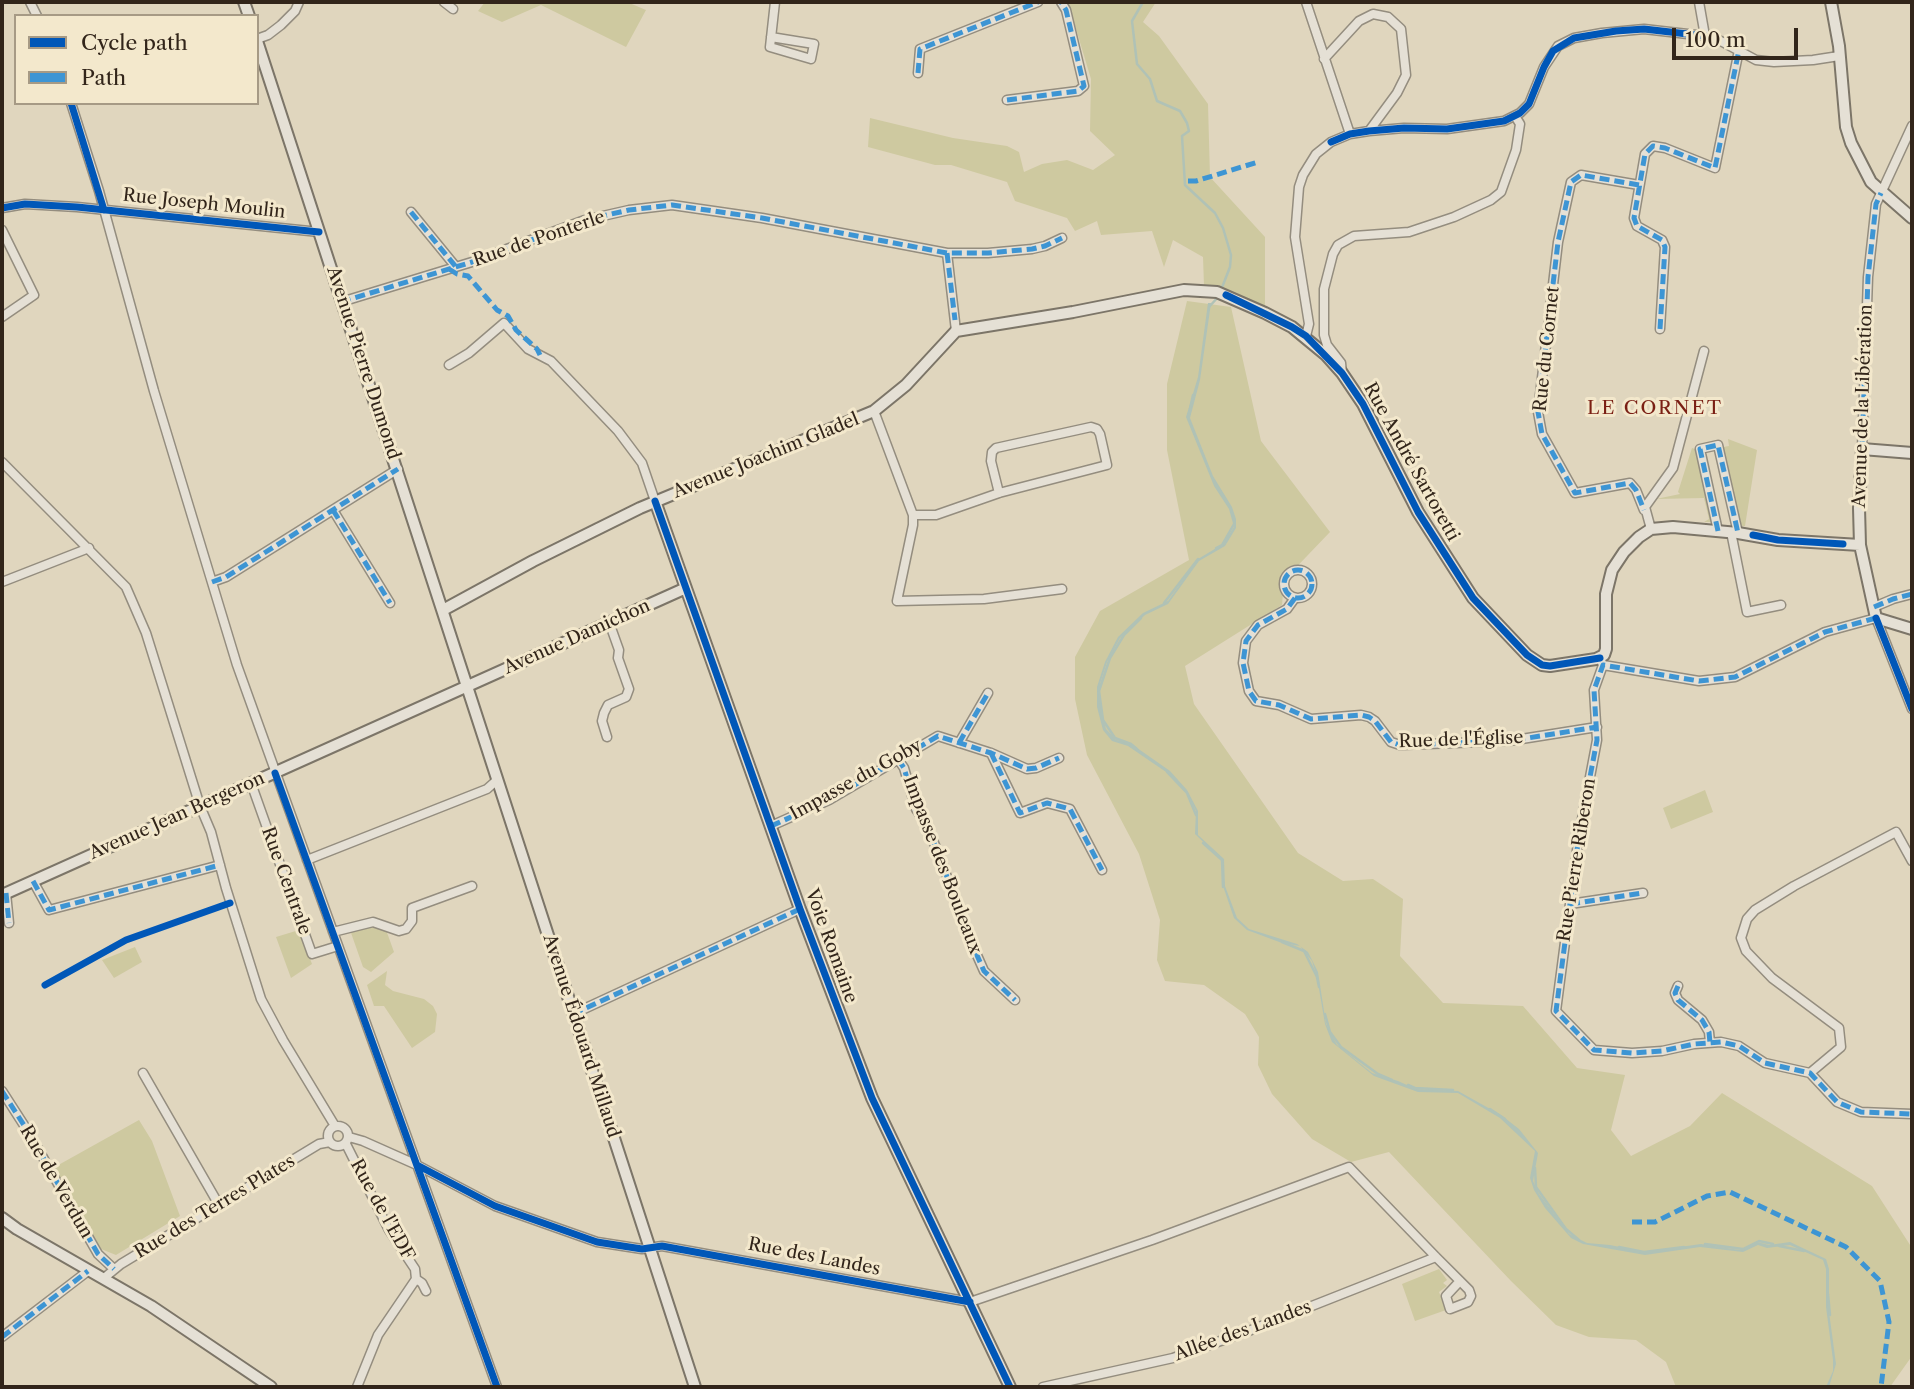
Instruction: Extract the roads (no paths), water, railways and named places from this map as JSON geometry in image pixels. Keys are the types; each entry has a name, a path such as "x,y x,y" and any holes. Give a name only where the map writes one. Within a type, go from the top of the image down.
{"street":[{"path":"259,39 268,36 281,25 295,11 299,2"},
{"path":"444,2 453,9"},
{"path":"771,37 814,44 811,59 769,47 775,2"},
{"path":"918,73 920,49 1038,2"},
{"path":"1007,100 1078,91 1084,86 1066,10 1061,2"},
{"path":"1300,2 1315,32"},
{"path":"1306,2 1350,134"},
{"path":"1699,2 1705,36"},
{"path":"1831,2 1846,127 1851,143 1871,182 1912,218"},
{"path":"1324,59 1359,21 1373,14 1388,17 1401,29 1406,75 1397,93 1369,131"},
{"path":"1306,336 1309,324 1295,237 1299,187 1316,154 1331,142 1350,134 1369,131 1404,128 1447,129 1496,124 1524,109 1533,96 1553,51 1574,38 1609,32 1644,29 1705,36 1756,60 1774,62 1813,61 1839,56"},
{"name":"Avenue Pierre Dumond","path":"259,46 468,685"},
{"path":"1660,328 1665,257 1662,240 1639,228 1635,222 1645,154 1653,146 1665,148 1715,168 1739,50"},
{"path":"72,105 237,666 496,1387"},
{"path":"1342,373 1341,363 1327,345 1324,335 1324,289 1338,245 1354,236 1409,232 1454,217 1491,200 1501,192 1517,150 1520,124 1515,116"},
{"name":"Avenue de la Libération","path":"1875,612 1860,545 1859,508 1868,277 1876,204 1912,126"},
{"name":"Rue du Cornet","path":"1639,185 1581,175 1571,182 1558,242 1538,412 1542,435 1575,493 1630,484 1636,490 1644,510"},
{"name":"Rue Joseph Moulin","path":"2,208 25,204 319,232"},
{"name":"Rue de Ponterle","path":"341,302 456,267 585,220 629,210 672,205 762,218 947,253 1032,249 1062,238"},
{"path":"411,212 456,267"},
{"path":"2,230 34,295 2,317"},
{"path":"947,253 956,331"},
{"name":"Rue André Sartoretti","path":"956,331 1184,290 1222,294 1292,327 1306,336 1342,373 1363,404 1418,512 1485,613 1527,655 1542,665 1602,662"},
{"path":"449,365 504,323 528,349 551,361 618,431 642,463 655,501"},
{"name":"Avenue Joachim Gladel","path":"443,610 533,561 655,501 874,411 890,400 956,331"},
{"path":"1651,529 1644,510 1673,468 1704,351"},
{"path":"874,411 913,515 897,601 984,599 1062,589"},
{"path":"913,515 936,515 999,493 1107,465 1101,434 1091,426 996,448 992,452 991,461 999,493"},
{"path":"1718,531 1700,449 1718,445 1747,612 1781,605"},
{"path":"1862,449 1912,453"},
{"path":"2,462 127,587 146,633 200,806 211,832 261,999 335,1126 345,1128 347,1140 336,1146 330,1142 328,1133 335,1126"},
{"path":"212,582 226,577 398,469"},
{"name":"Voie Romaine","path":"655,501 800,909 872,1098 1010,1387"},
{"path":"337,508 390,603"},
{"path":"1860,545 1778,540 1735,532 1673,527 1651,529 1624,552 1612,570 1606,594 1606,649 1602,662 1699,681 1735,677 1825,632 1875,612 1893,598 1912,594"},
{"path":"2,582 89,548"},
{"name":"Avenue Damichon","path":"468,685 686,588"},
{"name":"Rue de l'Église","path":"1295,598 1287,609 1258,625 1246,641 1243,663 1249,691 1256,701 1279,705 1311,719 1361,715 1369,717 1391,742 1400,745 1509,741 1597,727"},
{"path":"1875,612 1912,628"},
{"path":"1875,612 1912,709"},
{"path":"607,737 602,721 604,713 608,705 626,697 629,689 609,622"},
{"name":"Rue Pierre Riberon","path":"1602,662 1594,690 1597,740 1579,835 1556,1011 1594,1050 1632,1053 1710,1043"},
{"name":"Avenue Jean Bergeron","path":"4,894 468,685"},
{"name":"Avenue Édouard Millaud","path":"468,685 695,1387"},
{"path":"958,743 988,693"},
{"name":"Impasse du Goby","path":"771,826 829,800 933,737 938,736 990,753 1027,769 1059,758"},
{"path":"990,753 1020,813 1047,803 1070,809 1102,870"},
{"name":"Impasse des Bouleaux","path":"898,760 904,768 916,809 935,845 964,926 984,971 1015,1000"},
{"path":"307,860 487,789 497,780"},
{"name":"Rue Centrale","path":"251,783 312,954 338,946"},
{"path":"487,789 502,796"},
{"path":"1810,1073 1841,1047 1839,1028 1772,978 1746,951 1741,938 1747,919 1755,910 1794,886 1896,832 1912,861"},
{"path":"33,881 49,910 219,865"},
{"path":"333,932 373,922 399,931 412,921 412,908 472,886"},
{"path":"1570,904 1643,893"},
{"path":"4,894 9,923"},
{"path":"573,1014 800,909"},
{"path":"1678,986 1675,993 1678,1000 1702,1020 1709,1032 1710,1043 1721,1042 1739,1046 1765,1063 1810,1073 1837,1102 1861,1112 1912,1114"},
{"path":"143,1073 219,1205"},
{"name":"Rue de Verdun","path":"2,1091 98,1254 114,1269"},
{"name":"Rue des Landes","path":"347,1140 363,1141 417,1165 495,1206 597,1242 642,1249 651,1246 668,1247 971,1303"},
{"name":"Rue de l'EDF","path":"347,1140 389,1230 415,1269 416,1279 378,1335 356,1387"},
{"name":"Rue des Terres Plates","path":"104,1278 114,1269 319,1144 330,1142"},
{"path":"971,1303 1349,1167 1460,1280"},
{"path":"2,1218 151,1306 271,1387"},
{"name":"Allée des Landes","path":"1043,1387 1173,1358 1436,1257"},
{"path":"2,1337 88,1271"},
{"path":"416,1279 426,1290"}],"waterway":[{"path":"1143,2 1132,21 1137,64 1150,79 1157,101 1180,111 1187,123 1189,131 1182,136 1185,185 1215,213 1223,228 1231,255 1230,267 1221,290"},
{"path":"1209,307 1219,296"},
{"path":"1190,409 1193,395"},
{"path":"1216,548 1222,545 1234,524"},
{"path":"1164,603 1198,559"},
{"path":"1137,749 1115,738 1103,720 1099,691 1110,658 1124,635 1141,618"},
{"path":"1167,772 1187,793 1196,815"},
{"path":"1203,843 1222,860 1223,887"},
{"path":"1282,942 1304,951 1319,987"},
{"path":"1325,1014 1330,1032 1341,1047 1378,1074 1392,1080"},
{"path":"1408,1085 1415,1088 1453,1090"},
{"path":"1490,1109 1505,1119"},
{"path":"1535,1168 1536,1187 1566,1229 1579,1240"},
{"path":"1705,1244 1743,1249 1759,1241 1773,1244"},
{"path":"1779,1246 1804,1251"},
{"path":"1619,1247 1644,1252 1684,1247"},
{"path":"1828,1294 1830,1315"}],"district":[{"name":"LE CORNET","path":"1655,409"}]}
